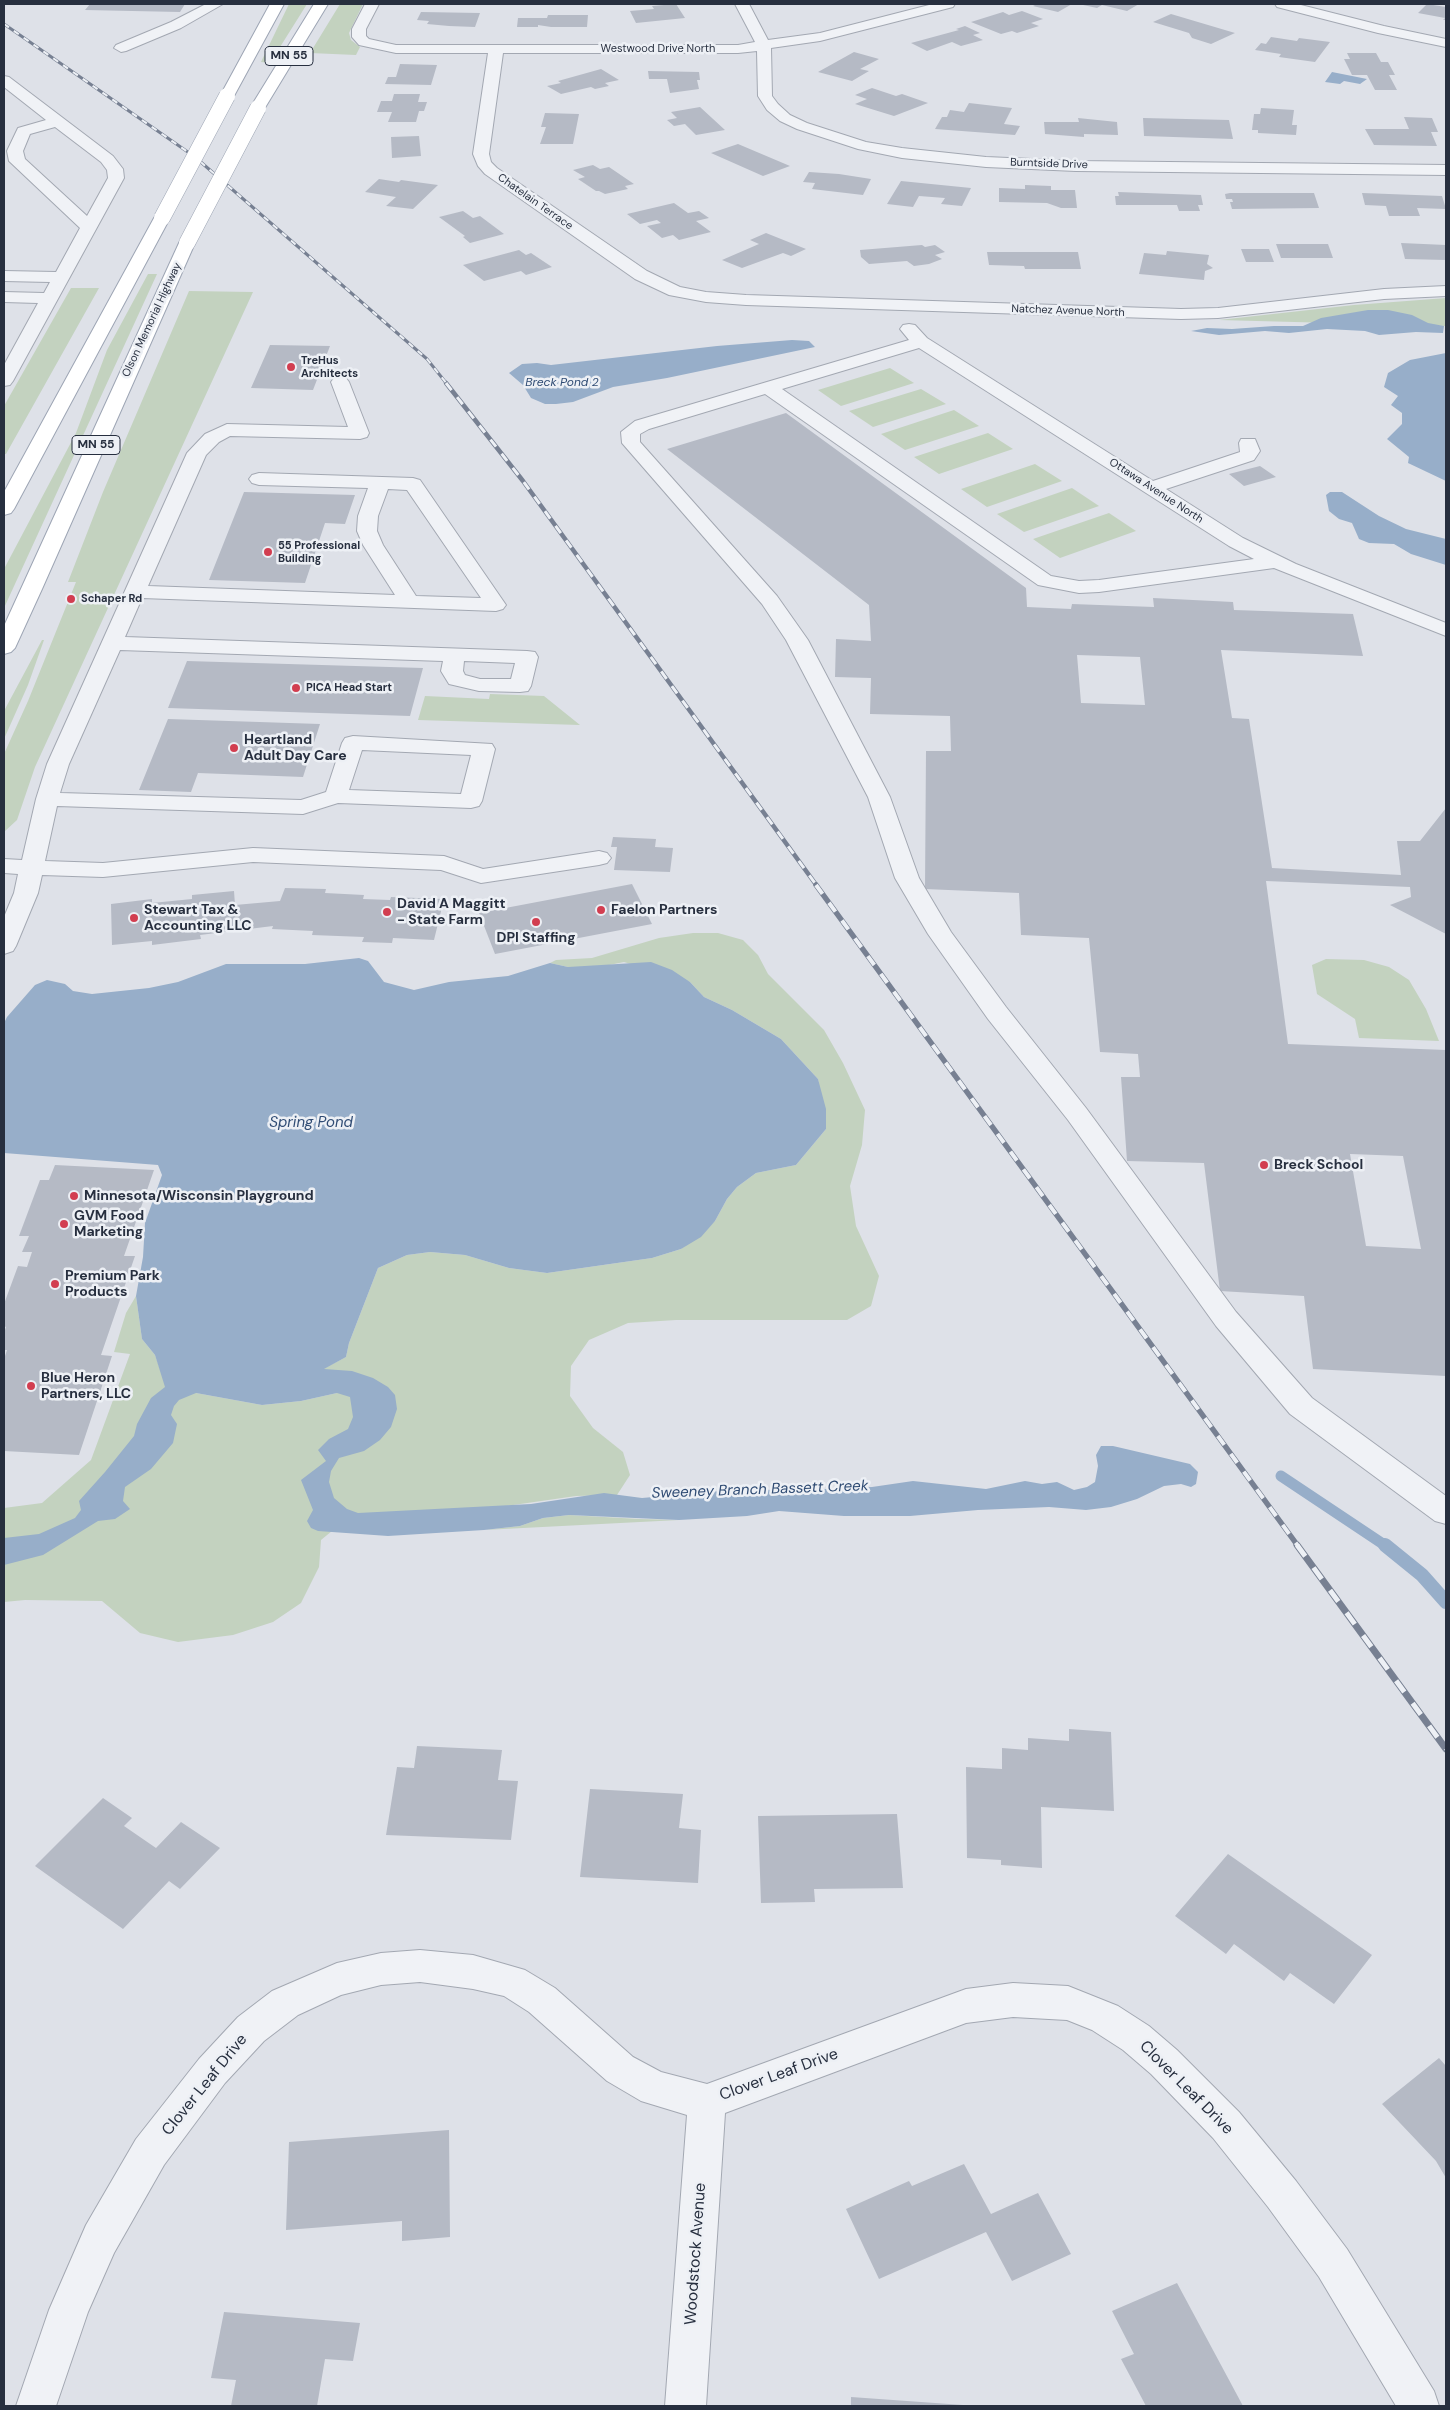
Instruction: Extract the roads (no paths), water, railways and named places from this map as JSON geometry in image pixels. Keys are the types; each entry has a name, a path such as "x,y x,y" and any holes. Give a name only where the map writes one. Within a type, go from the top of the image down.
{"main road":[{"name":"MN 55","path":"4,509 277,4"},
{"name":"Olson Memorial Highway","path":"4,648 32,590 187,243 258,108 321,4"}],"street":[{"path":"121,48 176,25 216,4"},
{"name":"Westwood Drive North","path":"372,4 359,29 359,37 364,42 396,49 728,49 820,38 948,4"},
{"name":"Burntside Drive","path":"742,4 764,46 765,96 772,107 785,118 829,136 902,153 986,162 1067,165 1446,170"},
{"path":"1282,4 1446,44"},
{"name":"Chatelain Terrace","path":"496,49 481,154 484,163 491,171 640,275 663,286 689,294"},
{"path":"1446,49 1446,58"},
{"path":"4,80 111,164 115,169 116,178 4,381"},
{"path":"58,121 23,132 15,151 17,161 89,227"},
{"path":"4,276 62,278"},
{"name":"Natchez Avenue North","path":"689,294 746,300 1200,314 1243,311 1384,294 1446,291"},
{"path":"4,297 50,298"},
{"name":"Ottawa Avenue North","path":"897,305 906,326 922,342 1236,542 1276,562 1446,630"},
{"path":"922,342 642,425 630,432 631,443 770,600 797,640 879,797 907,878 935,926 997,1013 1077,1114 1226,1319 1301,1406 1446,1512"},
{"path":"4,946 26,893 47,799 58,764 198,453 212,438 226,430 360,433 340,382"},
{"path":"767,387 1046,581 1079,587 1099,586 1276,562"},
{"path":"1151,488 1247,456 1251,451 1248,443"},
{"path":"136,592 496,605 413,484 259,479"},
{"path":"380,483 368,516 368,532 373,545 409,601"},
{"path":"114,643 454,655"},
{"path":"47,799 303,807 336,796 471,801 484,749 353,744 336,796"},
{"path":"4,866 103,870 253,855 444,863 480,876 599,858"},
{"name":"Clover Leaf Drive","path":"36,2406 69,2310 100,2239 150,2152 212,2071 251,2029 285,2003 336,1980 381,1968 420,1966 473,1972 512,1982 542,2000 620,2069 654,2088 707,2102 966,2006 1014,2000 1068,2003 1105,2018 1136,2038 1164,2062 1226,2125 1282,2194 1333,2263 1419,2406"},
{"name":"Woodstock Avenue","path":"684,2406 707,2102"}],"water":[{"path":"1332,72 1367,79 1360,84 1344,81 1340,84 1325,82"},
{"path":"1368,310 1388,310 1412,315 1428,323 1444,326 1443,333 1416,332 1379,335 1365,331 1327,329 1289,333 1265,331 1219,335 1191,331 1207,328 1232,329 1303,326 1321,318"},
{"name":"Breck Pond 2","path":"792,340 809,341 815,347 667,378 613,387 573,402 556,404 545,404 531,398 523,385 509,373 522,364 537,363 551,365 717,346"},
{"path":"1446,353 1446,481 1408,463 1409,457 1387,439 1402,424 1402,413 1391,405 1398,396 1384,387 1388,373 1410,360"},
{"path":"1330,492 1342,492 1379,516 1406,529 1446,539 1446,565 1411,554 1394,544 1369,543 1359,539 1352,523 1339,519 1329,511 1326,495"},
{"name":"Spring Pond","path":"359,958 368,961 384,982 414,990 449,982 508,976 550,963 568,967 651,962 672,970 690,982 704,997 732,1010 781,1039 818,1079 826,1109 826,1129 796,1165 756,1173 737,1187 727,1199 715,1221 701,1237 681,1249 652,1258 547,1273 509,1268 465,1255 430,1252 407,1255 378,1268 349,1343 346,1357 324,1369 352,1371 373,1378 388,1387 395,1395 397,1409 391,1427 380,1440 364,1451 339,1458 331,1471 329,1482 334,1498 347,1509 358,1513 531,1504 604,1493 642,1498 755,1488 779,1491 872,1487 913,1481 986,1489 1025,1481 1042,1484 1057,1482 1074,1490 1087,1487 1095,1482 1098,1466 1096,1455 1101,1446 1113,1446 1190,1464 1198,1472 1196,1484 1191,1487 1181,1484 1164,1486 1137,1499 1111,1507 1086,1510 1049,1507 978,1510 910,1516 844,1516 779,1511 747,1516 679,1520 569,1515 543,1518 520,1526 484,1530 388,1536 318,1531 311,1528 307,1521 313,1510 301,1480 326,1461 318,1450 329,1439 348,1429 353,1417 350,1397 337,1393 301,1401 262,1405 196,1393 179,1400 174,1406 171,1415 177,1424 173,1443 151,1469 125,1487 123,1501 130,1509 115,1519 98,1521 43,1555 4,1565 4,1538 39,1534 75,1518 81,1510 79,1501 134,1436 137,1424 151,1398 165,1387 155,1355 142,1339 136,1296 143,1257 145,1223 162,1175 158,1165 4,1153 4,1023 7,1017 35,985 47,980 65,984 73,991 92,994 149,988 178,982 226,964 305,964"}],"waterway":[{"name":"Sweeney Branch Bassett Creek","path":"1281,1476 1386,1546"},
{"name":"Sweeney Branch Bassett Creek","path":"1385,1545 1422,1575 1446,1602"}],"railway":[{"path":"4,24 195,157 427,359 447,384"},
{"path":"446,383 523,481 817,886"},
{"path":"816,885 1298,1546"},
{"path":"1297,1545 1446,1749"}],"place":[{"name":"TreHus Architects","path":"291,367"},
{"name":"55 Professional Building","path":"268,552"},
{"name":"Schaper Rd","path":"71,599"},
{"name":"PICA Head Start","path":"296,688"},
{"name":"Heartland Adult Day Care","path":"234,748"},
{"name":"Faelon Partners","path":"601,910"},
{"name":"David A Maggitt - State Farm","path":"387,912"},
{"name":"Stewart Tax & Accounting LLC","path":"134,918"},
{"name":"DPI Staffing","path":"536,922"},
{"name":"Breck School","path":"1264,1165"},
{"name":"Minnesota/Wisconsin Playground","path":"74,1196"},
{"name":"GVM Food Marketing","path":"64,1224"},
{"name":"Premium Park Products","path":"55,1284"},
{"name":"Blue Heron Partners, LLC","path":"31,1386"}]}
